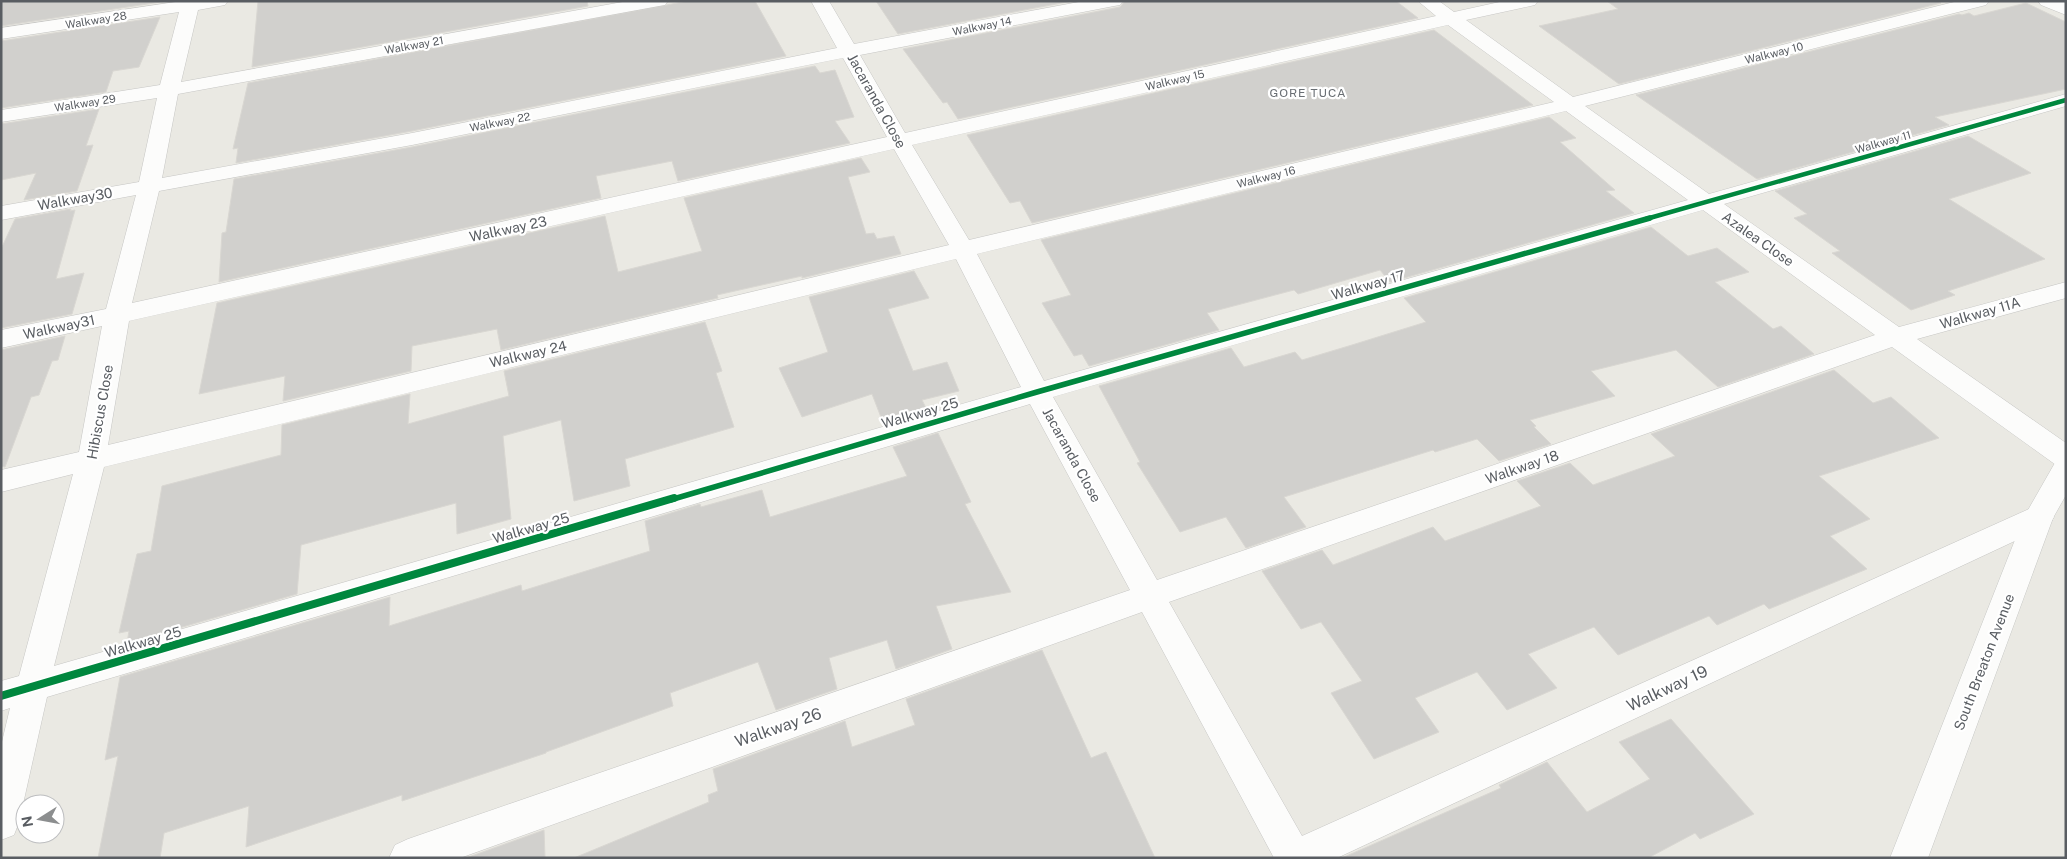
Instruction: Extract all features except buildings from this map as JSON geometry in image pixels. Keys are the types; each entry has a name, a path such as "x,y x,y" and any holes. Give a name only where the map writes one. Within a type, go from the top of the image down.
{"street":[{"name":"Walkway 28","path":"1,34 191,3 219,1"},
{"name":"Walkway 21","path":"169,90 660,1"},
{"name":"Jacaranda Close","path":"820,1 963,250 1037,392 1294,858"},
{"name":"Walkway 14","path":"849,51 1114,1"},
{"name":"Azalea Close","path":"1427,1 2066,458"},
{"name":"Walkway 15","path":"900,142 1529,1"},
{"name":"Walkway 10","path":"1569,104 1980,1"},
{"path":"2047,1 2066,10"},
{"name":"Hibiscus Close","path":"1,822 32,688 92,458 117,315 150,186 169,90 191,3"},
{"name":"Walkway 22","path":"150,186 412,139 849,51"},
{"name":"Walkway 29","path":"1,116 169,90"},
{"name":"Walkway 11","path":"1707,203 2066,100"},
{"name":"Walkway 16","path":"963,250 1569,104"},
{"name":"Walkway 23","path":"117,315 900,142"},
{"name":"Walkway30","path":"1,213 150,186"},
{"name":"Walkway 17","path":"1037,392 1707,203"},
{"name":"Walkway 24","path":"1,481 963,250"},
{"name":"Walkway 11A","path":"1895,337 2066,290"},
{"name":"Walkway31","path":"1,339 117,315"},
{"name":"Walkway 18","path":"1149,596 1895,337"},
{"name":"Walkway 25","path":"1,696 1037,392"},
{"name":"South Breaton Avenue","path":"1909,858 2040,517 2066,468"},
{"name":"Walkway 19","path":"1294,858 2040,517"},
{"name":"Walkway 26","path":"408,858 1149,596"}],"cycle path":[{"path":"1,696 1037,392 2066,100"}],"district":[{"name":"GORE TUCA","path":"1308,93"}]}
